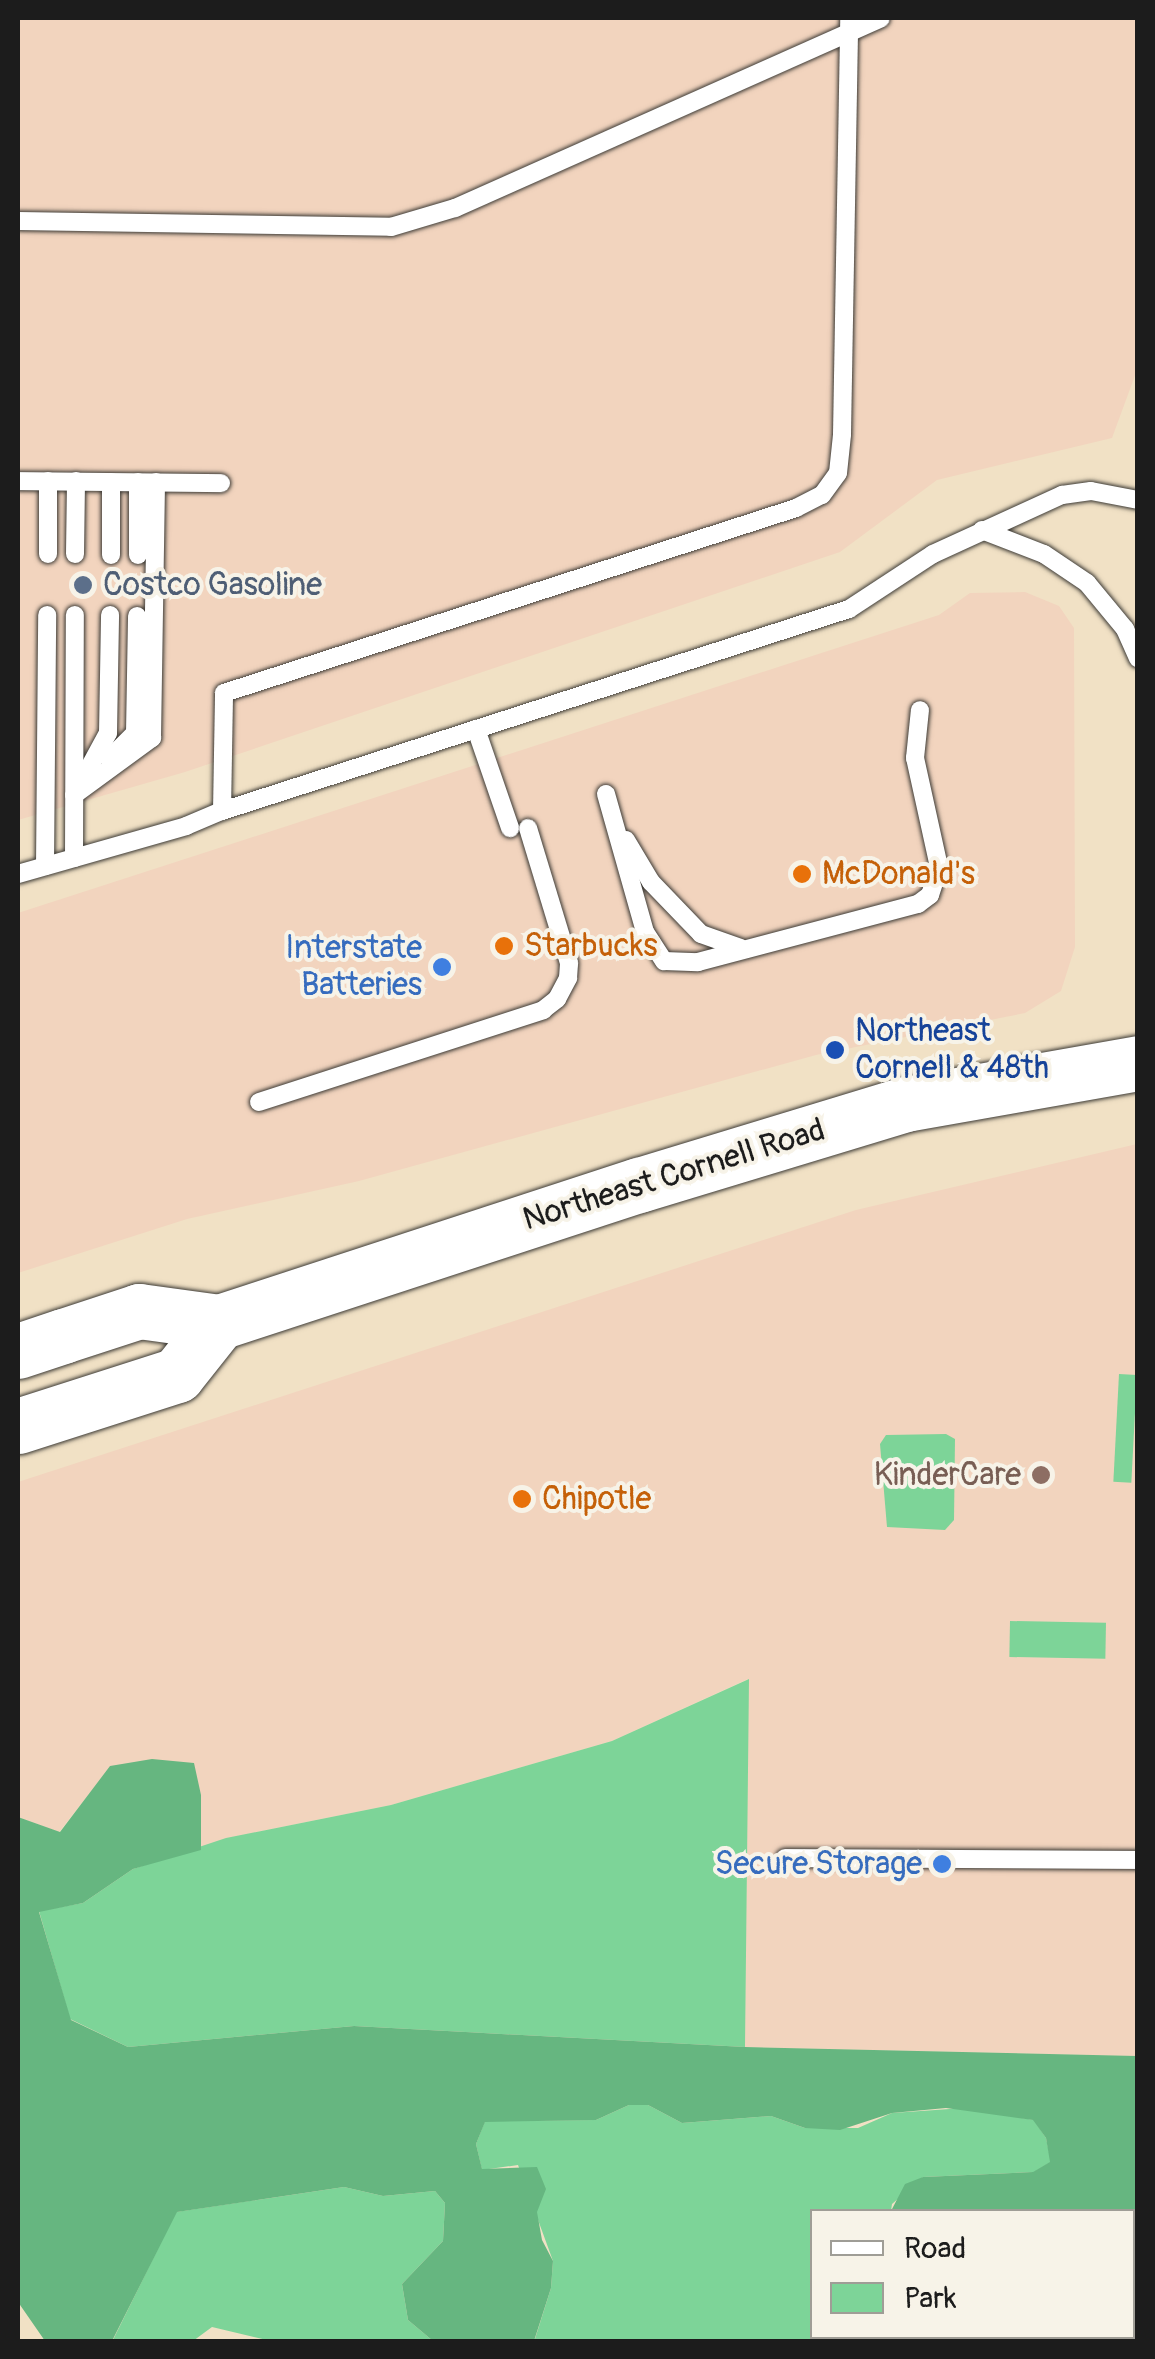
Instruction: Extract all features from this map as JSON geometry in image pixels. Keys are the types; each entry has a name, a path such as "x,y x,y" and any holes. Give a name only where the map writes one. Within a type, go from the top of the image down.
{"main road":[{"name":"Northeast Cornell Road","path":"33,1338 139,1311 219,1322 657,1179 906,1104 1138,1063"},
{"path":"18,1426 177,1375 219,1322"}],"lane":[{"path":"18,221 391,227 455,208 849,24 880,18"},
{"path":"222,810 224,692 796,508 822,495 838,473 842,434 849,24"},
{"path":"18,481 222,484"},
{"path":"48,481 48,554"},
{"path":"76,481 76,554"},
{"path":"111,482 111,554"},
{"path":"138,554 147,482"},
{"path":"74,795 152,738 147,482"},
{"path":"18,874 186,826 222,810 849,609 932,554 1062,495 1090,490 1138,500"},
{"path":"982,530 1044,554 1087,583 1125,629 1138,658"},
{"path":"45,866 48,615"},
{"path":"74,858 75,615"},
{"path":"74,795 108,733 110,615"},
{"path":"74,795 135,733 137,616"},
{"path":"744,949 701,934 651,882 634,858 606,794 645,932 664,961 679,964 744,949 918,904 930,895 939,867 914,758 920,710"},
{"path":"260,1102 543,1010 557,999 568,978 569,963 519,828 476,729"},
{"path":"785,1858 1138,1860"}],"shaded area":[{"path":"18,18 1137,18 1137,370 1112,438 937,480 840,552 185,772 18,820"},
{"path":"1025,592 1059,606 1074,628 1075,947 1061,991 1025,1013 816,1055 359,1181 187,1219 18,1273 18,913 939,615 970,593"},
{"path":"1137,1144 1137,2056 745,2047 748,1679 612,1741 391,1805 227,1838 201,1850 201,1795 111,1766 59,1832 18,1817 18,1482 856,1210"}],"green space":[{"path":"1119,1374 1137,1375 1131,1483 1113,1482"},
{"path":"946,1434 955,1439 954,1520 945,1530 887,1527 880,1444 886,1435"},
{"path":"1010,1621 1106,1623 1105,1659 1009,1657"},
{"path":"749,1679 745,2047 354,2026 128,2047 70,2019 39,1911 83,1903 133,1869 226,1838 391,1805 612,1741"},
{"path":"152,1759 194,1763 201,1795 201,1850 133,1869 83,1903 39,1912 71,2020 128,2047 354,2026 745,2047 1137,2056 1137,2341 880,2341 1135,2339 1135,2209 892,2209 905,2184 923,2177 1033,2172 1050,2162 1046,2138 1033,2120 946,2108 892,2113 840,2130 805,2128 771,2116 682,2123 648,2105 629,2105 596,2120 485,2122 476,2144 482,2169 537,2167 546,2189 537,2212 542,2240 553,2261 551,2288 534,2341 433,2341 408,2320 402,2284 443,2241 445,2203 435,2191 383,2196 344,2187 177,2212 112,2341 45,2341 18,2302 18,1817 60,1832 110,1766"},
{"path":"629,2105 648,2105 682,2123 771,2116 805,2128 858,2128 892,2113 964,2108 1034,2120 1046,2138 1051,2162 1034,2172 923,2177 892,2204 891,2209 810,2209 810,2339 880,2341 534,2342 551,2288 553,2261 518,2165 482,2170 476,2144 485,2121 596,2120"},
{"path":"344,2187 383,2196 435,2191 445,2203 443,2241 402,2284 408,2320 433,2341 271,2341 212,2327 193,2341 112,2342 176,2212"}],"place":[{"name":"Costco Gasoline","path":"83,585"},
{"name":"McDonald's","path":"802,874"},
{"name":"Starbucks","path":"504,946"},
{"name":"Interstate Batteries","path":"442,967"},
{"name":"Northeast Cornell & 48th","path":"835,1050"},
{"name":"KinderCare","path":"1041,1475"},
{"name":"Chipotle","path":"522,1499"},
{"name":"Secure Storage","path":"942,1864"}]}
